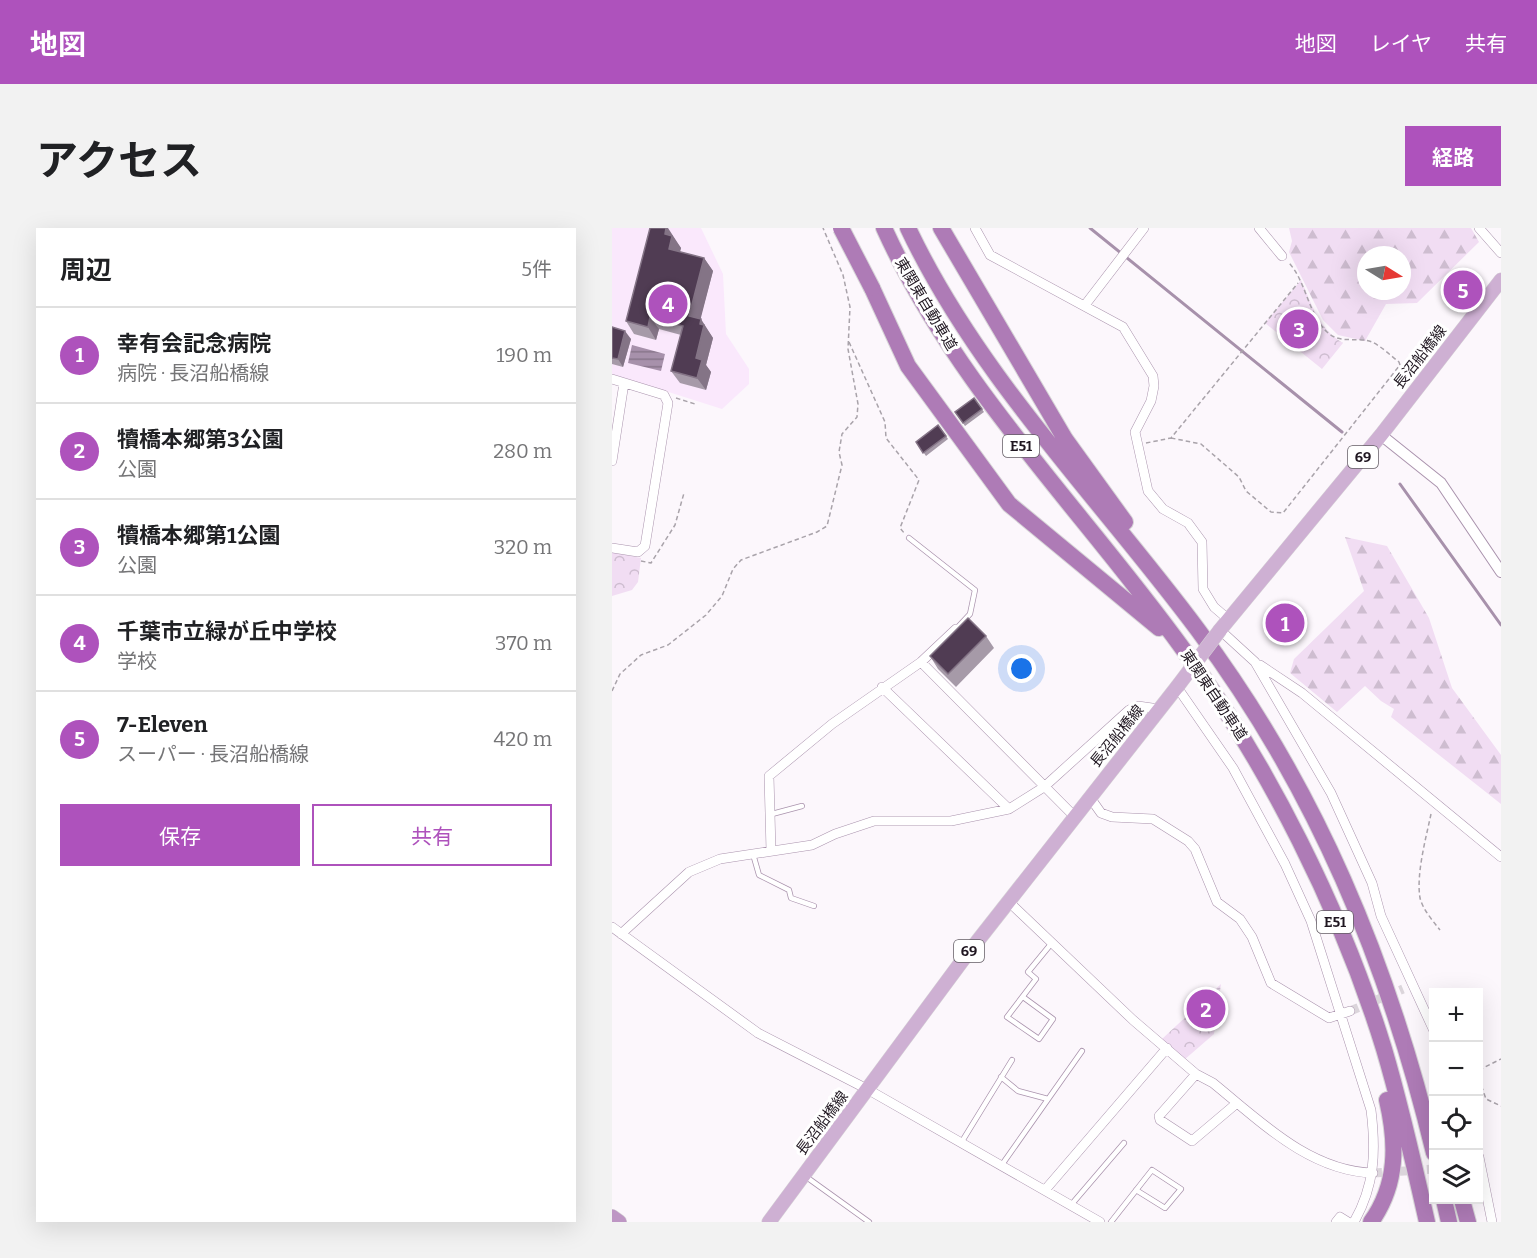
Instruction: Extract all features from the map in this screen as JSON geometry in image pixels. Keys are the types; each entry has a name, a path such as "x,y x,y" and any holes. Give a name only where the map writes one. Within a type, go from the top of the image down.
{"highway":[{"path":"841,228 908,366 1009,504 1183,648"},
{"name":"東関東自動車道","path":"884,228 925,308 976,386 1037,467 1183,648 1258,763 1322,890 1383,1046 1427,1222"},
{"name":"東関東自動車道","path":"908,228 945,297 996,373 1196,628 1251,705 1307,803 1346,882 1396,1014 1433,1150"},
{"path":"941,228 1065,439 1175,591 1196,628"},
{"path":"1322,890 1363,1012 1391,1115 1395,1158 1392,1178 1386,1197 1371,1222"},
{"path":"1396,1014 1430,1096"},
{"path":"1445,1204 1449,1222"},
{"path":"1463,1204 1468,1222"},
{"path":"612,1217 619,1222"}],"main road":[{"name":"長沼船橋線","path":"769,1222 909,1030 1089,796 1160,709 1228,619 1381,435 1501,280"}],"street":[{"path":"975,228 990,255 1123,327 1153,376 1155,386 1151,401 1137,425 1137,445 1152,498 1163,509 1188,523 1202,542 1203,589 1214,607 1228,619"},
{"path":"1085,305 1144,228"},
{"path":"1259,228 1282,256"},
{"path":"1479,228 1501,253"},
{"path":"612,379 664,395 668,403 645,546 638,552 612,548"},
{"path":"612,461 624,383"},
{"path":"1381,435 1441,483 1501,572"},
{"path":"771,851 772,813 769,776 832,724 921,662 956,629"},
{"path":"1220,630 1255,662 1302,693 1433,804 1501,857"},
{"path":"921,662 1074,816"},
{"path":"1255,662 1309,751 1345,821 1372,883 1381,916 1408,987 1429,1023"},
{"path":"882,687 1009,809"},
{"path":"1177,687 1233,768 1285,864 1311,921 1338,1015 1371,1110 1375,1142 1373,1173 1363,1207 1354,1222"},
{"path":"621,934 689,872 720,859 812,845 835,834 874,821 951,821 1009,809 1044,787 1129,710 1138,706 1160,709"},
{"path":"1089,796 1101,813 1112,817 1153,819 1188,841 1195,849 1217,902 1240,919 1252,937 1271,983 1329,1018 1350,1011"},
{"path":"1008,901 1051,944 1196,1074 1213,1083 1311,1158 1343,1170 1373,1173"},
{"path":"612,927 758,1033 867,1089 1100,1222"},
{"path":"1045,1190 1167,1048"},
{"path":"1196,1074 1159,1116 1160,1120 1192,1141 1237,1103"},
{"path":"1483,1177 1492,1222"},
{"path":"1336,1222 1340,1217 1348,1222"}],"lane":[{"path":"909,538 975,590 970,614 956,629"},
{"path":"772,813 802,807"},
{"path":"753,854 759,875 789,890 791,898 814,906"},
{"path":"1023,997 1053,1019 1039,1039 1007,1017 1036,979 1028,972 1051,944"},
{"path":"1001,1166 1082,1051"},
{"path":"962,1143 1012,1060"},
{"path":"1001,1077 1018,1091 1048,1100"},
{"path":"1071,1205 1124,1143"},
{"path":"1111,1222 1136,1190 1152,1170 1181,1189 1165,1208 1136,1190"},
{"path":"804,1175 869,1222"}],"path":[{"path":"612,691 620,674 641,655 668,645 706,615 722,596 733,569 741,561 827,526 842,465 839,452 842,434 857,417 858,404 851,377 848,341 850,308 843,275 823,228"},
{"path":"1137,445 1171,438 1201,444 1239,477 1246,491 1271,512 1277,514 1287,510 1400,365 1371,342 1345,341 1328,333 1321,325 1295,270 1282,256"},
{"path":"1171,438 1299,282"},
{"path":"848,341 885,422 886,438 919,480 900,528 909,538"},
{"path":"664,395 695,404"},
{"path":"637,561 651,563 675,525 684,493"},
{"path":"1433,804 1423,856 1420,898 1427,913 1440,930"},
{"path":"1483,1068 1501,1059"},
{"path":"1483,1090 1486,1099 1501,1106"}],"shaded area":[{"path":"612,228 701,228 723,274 726,334 749,369 749,384 722,409 612,374"},
{"path":"632,345 665,354 661,371 628,363"}],"green space":[{"path":"1289,228 1471,228 1479,242 1417,303 1386,304 1365,341 1338,335 1323,320 1289,252 1292,241"},
{"path":"1301,280 1322,324 1343,343 1322,369 1265,323"},
{"path":"1345,537 1387,546 1429,618 1452,688 1501,755 1501,804 1391,717 1394,709 1381,701 1365,686 1337,712 1290,673 1294,659 1364,591"},
{"path":"612,552 641,558 638,582 632,590 612,596"},
{"path":"1221,984 1214,1034 1184,1060 1162,1039"}],"building":[{"path":"650,228 666,228 665,234 672,236 669,249 704,258 689,316 701,319 700,324 704,325 696,358 702,360 697,378 671,371 683,326 650,317 648,327 626,321"},
{"path":"612,327 625,331 618,359 612,358"},
{"path":"974,398 982,409 963,423 955,412"},
{"path":"938,425 946,436 923,453 916,442"},
{"path":"968,618 986,636 948,674 930,656"}],"waterway":[{"path":"1090,228 1342,432"},
{"path":"1400,484 1501,625"}],"tunnel":[{"path":"1350,1011 1403,989"},
{"path":"1373,1173 1429,1169"}],"place":[{"name":"7-Eleven","path":"1463,290"},
{"name":"千葉市立緑が丘中学校","path":"668,304"},
{"name":"犢橋本郷第1公園","path":"1299,329"},
{"name":"幸有会記念病院","path":"1285,623"},
{"name":"犢橋本郷第3公園","path":"1206,1009"}]}
